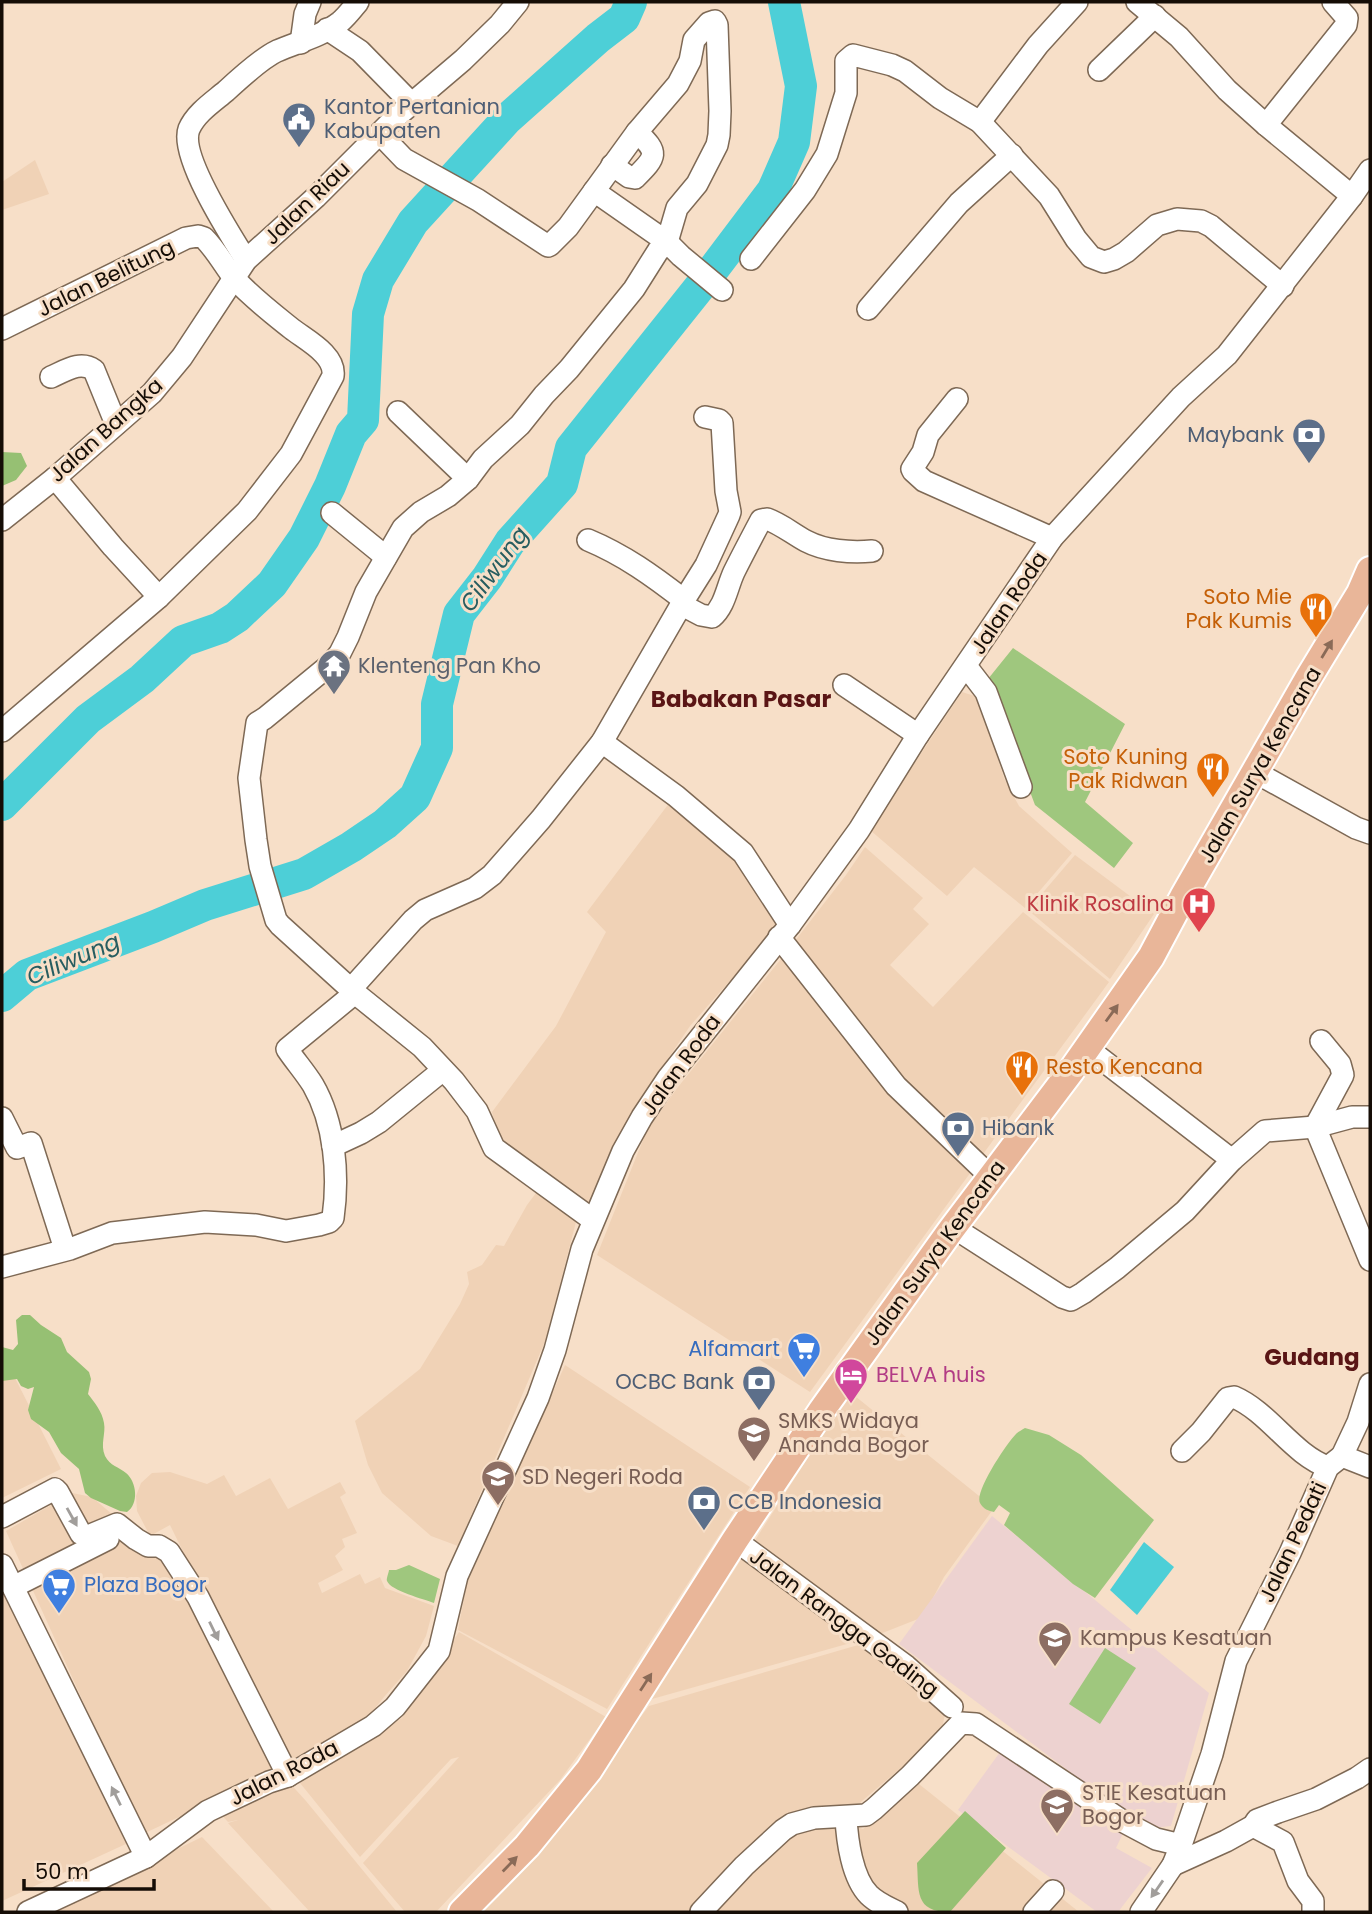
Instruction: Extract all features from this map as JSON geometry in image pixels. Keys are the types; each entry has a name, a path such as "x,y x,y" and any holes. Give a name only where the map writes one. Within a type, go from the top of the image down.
{"main road":[{"name":"Jalan Surya Kencana","path":"462,1912 527,1846 589,1770 821,1410 1152,957 1183,897 1353,605 1370,570"}],"street":[{"path":"301,43 305,14 310,2"},
{"path":"246,260 226,229 201,180 189,148 188,132 197,116 275,52 301,43 340,22 358,2"},
{"name":"Jalan Riau","path":"246,260 316,197 396,117 500,24 518,2"},
{"path":"980,122 1038,45 1077,2"},
{"path":"1138,2 1179,37 1227,90 1352,196"},
{"path":"1266,125 1346,25 1348,18 1333,2"},
{"path":"1098,70 1155,16"},
{"path":"380,134 404,159 478,200 549,246 561,236 637,132 678,84 690,61 694,40 709,23 715,21 718,37 719,135 714,153 697,184 677,208 674,249"},
{"path":"327,29 360,51 412,104"},
{"path":"751,259 805,190 827,154 846,93 846,61 853,55 905,71 940,98 980,122 1049,196 1076,239 1091,257 1104,262 1114,259 1157,225 1188,219 1211,226 1283,286"},
{"path":"868,309 959,203 1012,155"},
{"name":"Jalan Roda","path":"28,1912 146,1857 208,1811 269,1782 288,1776 373,1726 395,1707 439,1651 457,1576 538,1398 555,1350 582,1249 623,1151 642,1117 668,1079 785,931 859,830 918,735 1052,538 1181,397 1227,355 1283,286 1370,170"},
{"path":"594,191 674,249 722,290"},
{"name":"Jalan Belitung","path":"2,330 186,238 204,238 235,278"},
{"path":"593,1220 494,1148 468,1097 422,1047 353,991 280,925 260,866 249,778 257,723 332,663 340,653 366,592 402,528 468,479 483,459 520,425 569,369 634,289 658,251 674,249"},
{"name":"Jalan Bangka","path":"2,520 55,478 152,393 181,357 246,260"},
{"path":"2,732 159,597 247,510 291,454 333,376 331,361 261,305 235,278"},
{"path":"51,377 79,365 94,370 116,424"},
{"path":"957,399 928,435 913,471 924,481 1052,538"},
{"path":"398,412 468,479"},
{"path":"2,1267 89,1243 112,1233 205,1222 256,1225 286,1231 319,1226 333,1218 335,1190 332,1135 312,1084 287,1049 353,991 413,920 425,911 475,888 492,876 602,742 706,565 730,512 726,491 722,423 705,418"},
{"path":"55,478 159,597"},
{"path":"332,513 386,557"},
{"path":"588,540 612,550 647,571 683,603 701,615 712,617 719,611 732,576 761,520 774,521 808,542 828,549 872,551"},
{"path":"966,666 986,692 1021,788"},
{"path":"844,685 918,735"},
{"path":"602,742 676,796 743,853 785,931 896,1086 991,1177"},
{"path":"1255,772 1356,828 1370,833"},
{"path":"1315,1127 1343,1075 1340,1064 1321,1041"},
{"path":"1087,1048 1232,1160"},
{"path":"333,1146 379,1122 443,1070"},
{"path":"951,1230 1071,1300 1116,1268 1185,1211 1232,1160 1265,1131 1315,1127 1352,1117 1370,1117"},
{"path":"2,1118 10,1153 30,1143 65,1250"},
{"path":"1315,1127 1370,1260"},
{"name":"Jalan Pedati","path":"1140,1912 1173,1865 1181,1845 1212,1754 1236,1661 1335,1462 1358,1422 1370,1384"},
{"path":"1182,1451 1201,1432 1227,1398 1231,1397 1240,1399 1264,1417 1316,1463 1335,1462 1370,1467"},
{"path":"2,1517 55,1489 81,1534 88,1536 117,1524 148,1546 159,1546 169,1552 198,1597 288,1776"},
{"path":"13,1587 125,1530"},
{"name":"Jalan Rangga Gading","path":"735,1540 906,1666 957,1715 976,1724 1124,1822 1156,1839 1181,1845"},
{"path":"2,1565 146,1857"},
{"path":"701,1912 744,1866 792,1824 814,1818 866,1815 874,1809 910,1776 957,1715"},
{"path":"1173,1865 1226,1841 1253,1826 1257,1820 1316,1800 1370,1769"},
{"path":"846,1817 847,1840 860,1881 867,1894 897,1912"},
{"path":"1253,1826 1283,1842 1298,1881 1312,1900 1313,1912"},
{"path":"1034,1912 1053,1891"}],"shaded area":[{"path":"35,160 49,194 2,210 2,182"},
{"path":"962,692 978,697 1004,778 1019,806 1072,853 1025,908 974,867 947,896 870,830"},
{"path":"670,802 732,853 780,924 690,1026 634,1109 584,1212 502,1152 492,1112 556,1026 606,932 587,912"},
{"path":"865,847 923,898 913,909 929,924 890,965 933,1007 1023,912 1109,982 978,1161 911,1099 791,946"},
{"path":"1075,855 1154,914 1110,979 1028,910"},
{"path":"785,954 976,1165 810,1392 597,1255 647,1130 678,1087"},
{"path":"542,1185 578,1214 546,1339 458,1546 431,1536 382,1493 368,1465 355,1421 420,1369 460,1304 469,1284 467,1272 482,1265 496,1245 504,1246 527,1205"},
{"path":"565,1365 750,1487 607,1709 458,1630 467,1583"},
{"path":"12,1372 61,1469 2,1498 2,1378"},
{"path":"850,1392 994,1508 944,1577 923,1617 880,1634 752,1545"},
{"path":"170,1472 207,1484 224,1475 236,1496 270,1478 288,1509 340,1482 346,1493 340,1497 357,1533 342,1539 345,1547 335,1556 343,1570 318,1583 322,1593 360,1574 365,1584 380,1577 385,1588 434,1606 426,1636 407,1671 369,1716 287,1763 170,1525 150,1536 137,1511 136,1496 141,1483 152,1473"},
{"path":"72,1493 92,1497 113,1515 165,1543 278,1770 143,1834 6,1531"},
{"name":"Kampus Kesatuan","path":"992,1516 1209,1693 1171,1826 1153,1828 1137,1822 899,1644"},
{"path":"742,1558 861,1640 652,1699"},
{"path":"2,1583 128,1843 2,1901"},
{"path":"459,1632 606,1717 560,1780 436,1912 405,1912 363,1863 459,1757 451,1759 360,1857 300,1783 402,1718"},
{"path":"865,1643 945,1714 941,1734 862,1801 846,1817 846,1823 863,1829 919,1784 1079,1912 713,1912 787,1832 806,1823 790,1812 687,1912 477,1912 550,1835 649,1706"},
{"name":"STIE Kesatuan Bogor","path":"1003,1748 1125,1829 1116,1848 1152,1868 1118,1912 1097,1912 958,1810"},
{"path":"287,1780 397,1912 310,1912 228,1823 238,1820 228,1822 219,1812"},
{"path":"202,1837 274,1912 48,1912"}],"green space":[{"path":"2,452 21,453 27,466 16,480 2,486"},
{"path":"1013,648 1125,724 1085,802 1133,843 1114,868 1035,805 988,679"},
{"path":"22,1315 30,1315 61,1338 67,1352 89,1372 91,1379 88,1394 100,1411 104,1423 105,1456 130,1477 134,1487 135,1499 127,1512 85,1493 79,1469 61,1453 49,1432 31,1419 28,1410 34,1387 28,1389 21,1386 17,1379 2,1381 2,1347 13,1350 18,1344 16,1320"},
{"path":"1025,1428 1049,1435 1081,1455 1154,1520 1095,1598 1073,1584 1004,1525 1010,1513 999,1505 994,1512 990,1511 980,1503 979,1497 992,1468 1012,1439"},
{"path":"409,1565 440,1579 434,1603 401,1591 387,1581 389,1570"},
{"path":"1105,1648 1136,1668 1100,1724 1069,1704"},
{"path":"965,1811 1006,1848 950,1912 938,1911 924,1904 921,1898 917,1863"}],"water":[{"path":"1144,1542 1174,1567 1137,1615 1110,1590"}],"waterway":[{"name":"Ciliwung","path":"2,805 88,719 142,679 183,641 220,628 237,617 272,584 304,538 330,486 351,434 363,420 368,314 378,280 413,222 507,119 624,18 631,2"},
{"name":"Ciliwung","path":"2,996 27,975 205,905 304,874 385,824 415,797 437,748 437,704 459,614 510,542 562,484 571,448 706,279 773,190 794,142 801,86 784,2"}],"place":[{"name":"Kantor Pertanian Kabupaten","path":"299,149"},
{"name":"Maybank","path":"1309,465"},
{"name":"Soto Mie Pak Kumis","path":"1316,639"},
{"name":"Klenteng Pan Kho","path":"334,696"},
{"name":"Soto Kuning Pak Ridwan","path":"1213,799"},
{"name":"Klinik Rosalina","path":"1199,934"},
{"name":"Resto Kencana","path":"1022,1097"},
{"name":"Hibank","path":"958,1158"},
{"name":"Alfamart","path":"804,1379"},
{"name":"BELVA huis","path":"851,1405"},
{"name":"OCBC Bank","path":"759,1412"},
{"name":"SMKS Widaya Ananda Bogor","path":"754,1463"},
{"name":"SD Negeri Roda","path":"498,1507"},
{"name":"CCB Indonesia","path":"704,1532"},
{"name":"Plaza Bogor","path":"59,1615"},
{"name":"Kampus Kesatuan","path":"1055,1668"},
{"name":"STIE Kesatuan Bogor","path":"1057,1835"}],"district":[{"name":"Babakan Pasar","path":"741,699"},
{"name":"Gudang","path":"1312,1357"}]}
